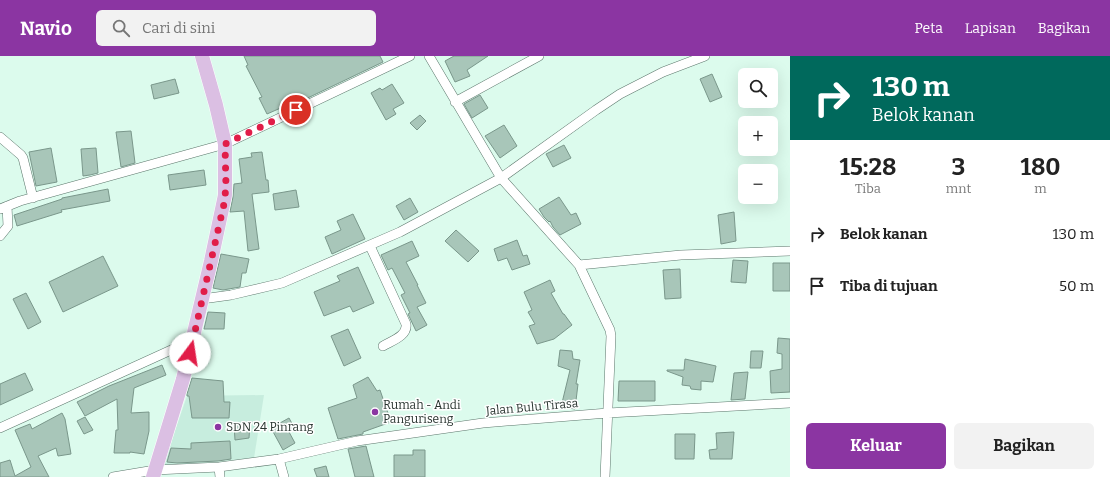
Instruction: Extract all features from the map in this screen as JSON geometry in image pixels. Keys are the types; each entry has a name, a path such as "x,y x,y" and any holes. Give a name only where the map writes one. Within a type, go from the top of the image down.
{"main road":[{"path":"154,474 183,379 193,340 225,195 225,144 202,56"}],"street":[{"path":"0,236 8,226 4,207 225,144 410,56"},
{"path":"430,56 455,102 501,178 579,265 610,330 611,336 605,477"},
{"path":"455,102 539,56"},
{"path":"202,299 231,296 282,283 400,232 501,178 620,94 663,72 705,56"},
{"path":"0,137 21,154 33,198"},
{"path":"370,246 407,329 404,333 383,346"},
{"path":"579,265 681,255 790,251"},
{"path":"0,428 193,340"},
{"name":"Jalan Bulu Tirasa","path":"113,477 219,467 279,459 357,441 483,423 608,413 790,403"},
{"path":"279,459 284,477"},
{"path":"219,467 220,477"}],"shaded area":[{"name":"SDN 24 Pinrang","path":"264,395 254,458 163,466 187,396"}],"building":[{"path":"244,56 380,56 383,62 293,105 292,103 267,114 259,98 262,97 246,66 248,65"},
{"path":"454,56 488,56 467,70 470,76 455,82 445,61"},
{"path":"712,74 722,97 710,102 700,79"},
{"path":"175,79 179,93 154,99 151,85"},
{"path":"392,84 404,103 393,109 396,114 386,120 371,93 380,88 382,90"},
{"path":"480,95 488,108 472,118 464,104"},
{"path":"420,115 426,121 417,130 410,123"},
{"path":"504,125 517,146 500,158 485,136"},
{"path":"131,131 135,163 121,167 116,132"},
{"path":"564,145 571,158 553,167 546,154"},
{"path":"51,148 57,182 36,186 29,152"},
{"path":"96,148 98,173 83,176 81,149"},
{"path":"262,152 269,192 252,194 259,249 248,251 244,211 230,212 234,184 242,183 239,159 252,157 251,153"},
{"path":"204,170 206,185 170,190 168,175"},
{"path":"108,189 110,201 61,210 62,212 17,226 14,215 62,198"},
{"path":"296,190 299,207 275,210 273,194"},
{"path":"559,197 571,215 576,213 581,224 560,235 539,209"},
{"path":"410,198 418,212 404,220 396,206"},
{"path":"734,212 736,241 721,244 718,215"},
{"path":"353,214 365,239 332,254 325,237 341,230 337,221"},
{"path":"456,230 479,251 468,262 445,241"},
{"path":"517,240 523,256 527,255 530,264 512,270 507,258 498,261 494,249"},
{"path":"412,241 419,256 406,262 426,303 417,307 427,325 416,331 408,314 410,313 401,295 405,293 392,268 388,270 381,255"},
{"path":"221,254 249,259 246,273 242,273 240,287 223,290 213,288"},
{"path":"103,256 118,286 63,312 49,282"},
{"path":"733,260 748,261 746,283 731,282"},
{"path":"773,263 790,263 790,291 773,291"},
{"path":"358,267 374,303 353,312 350,306 324,316 314,292 340,281 337,276"},
{"path":"680,269 681,298 665,299 663,270"},
{"path":"550,280 555,291 551,293 563,314 572,325 554,339 537,344 529,326 535,324 528,312 532,310 524,292"},
{"path":"26,293 41,322 28,329 13,299"},
{"path":"208,312 225,313 224,329 204,329"},
{"path":"348,329 361,358 344,366 331,336"},
{"path":"778,338 790,339 790,392 771,393 770,371 782,369 782,354 777,353"},
{"path":"560,350 572,351 573,359 580,360 576,384 578,384 575,409 561,407 570,370 558,366"},
{"path":"751,351 763,351 761,368 750,368"},
{"path":"685,359 716,366 713,382 701,381 701,390 691,389 690,386 682,385 683,377 667,370 684,370"},
{"path":"162,365 166,375 134,388 131,413 149,412 149,431 144,454 130,452 114,453 116,430 118,430 117,399 85,416 77,402 109,386"},
{"path":"748,372 745,399 731,400 734,373"},
{"path":"25,373 33,390 0,405 0,384"},
{"path":"368,377 377,391 380,390 391,422 363,432 363,434 338,439 328,408 357,398 353,385"},
{"path":"192,378 223,381 224,402 230,402 229,418 192,418 189,396 187,396 187,394"},
{"path":"619,381 655,381 655,401 618,401"},
{"path":"62,413 65,419 71,454 58,456 56,448 38,456 49,477 0,477 0,463 10,460 15,476 31,467 15,430 30,424 32,429"},
{"path":"85,417 93,430 84,434 77,421"},
{"path":"289,418 295,429 289,432 295,443 283,450 271,428"},
{"path":"250,423 249,438 235,440 234,425"},
{"path":"734,432 732,459 710,459 709,450 717,449 716,433"},
{"path":"675,434 695,434 694,459 675,459"},
{"path":"230,441 231,459 177,463 167,462 171,448 191,449 191,443"},
{"path":"366,446 374,477 355,477 348,449"},
{"path":"413,450 425,450 425,477 394,477 394,455 413,455"},
{"path":"326,466 329,477 317,477 314,469"}],"place":[{"name":"Rumah - Andi Panguriseng","path":"375,412"},
{"name":"SDN 24 Pinrang","path":"218,427"}],"route":[{"path":"190,353 224,204 226,187 225,144 296,110"}]}
